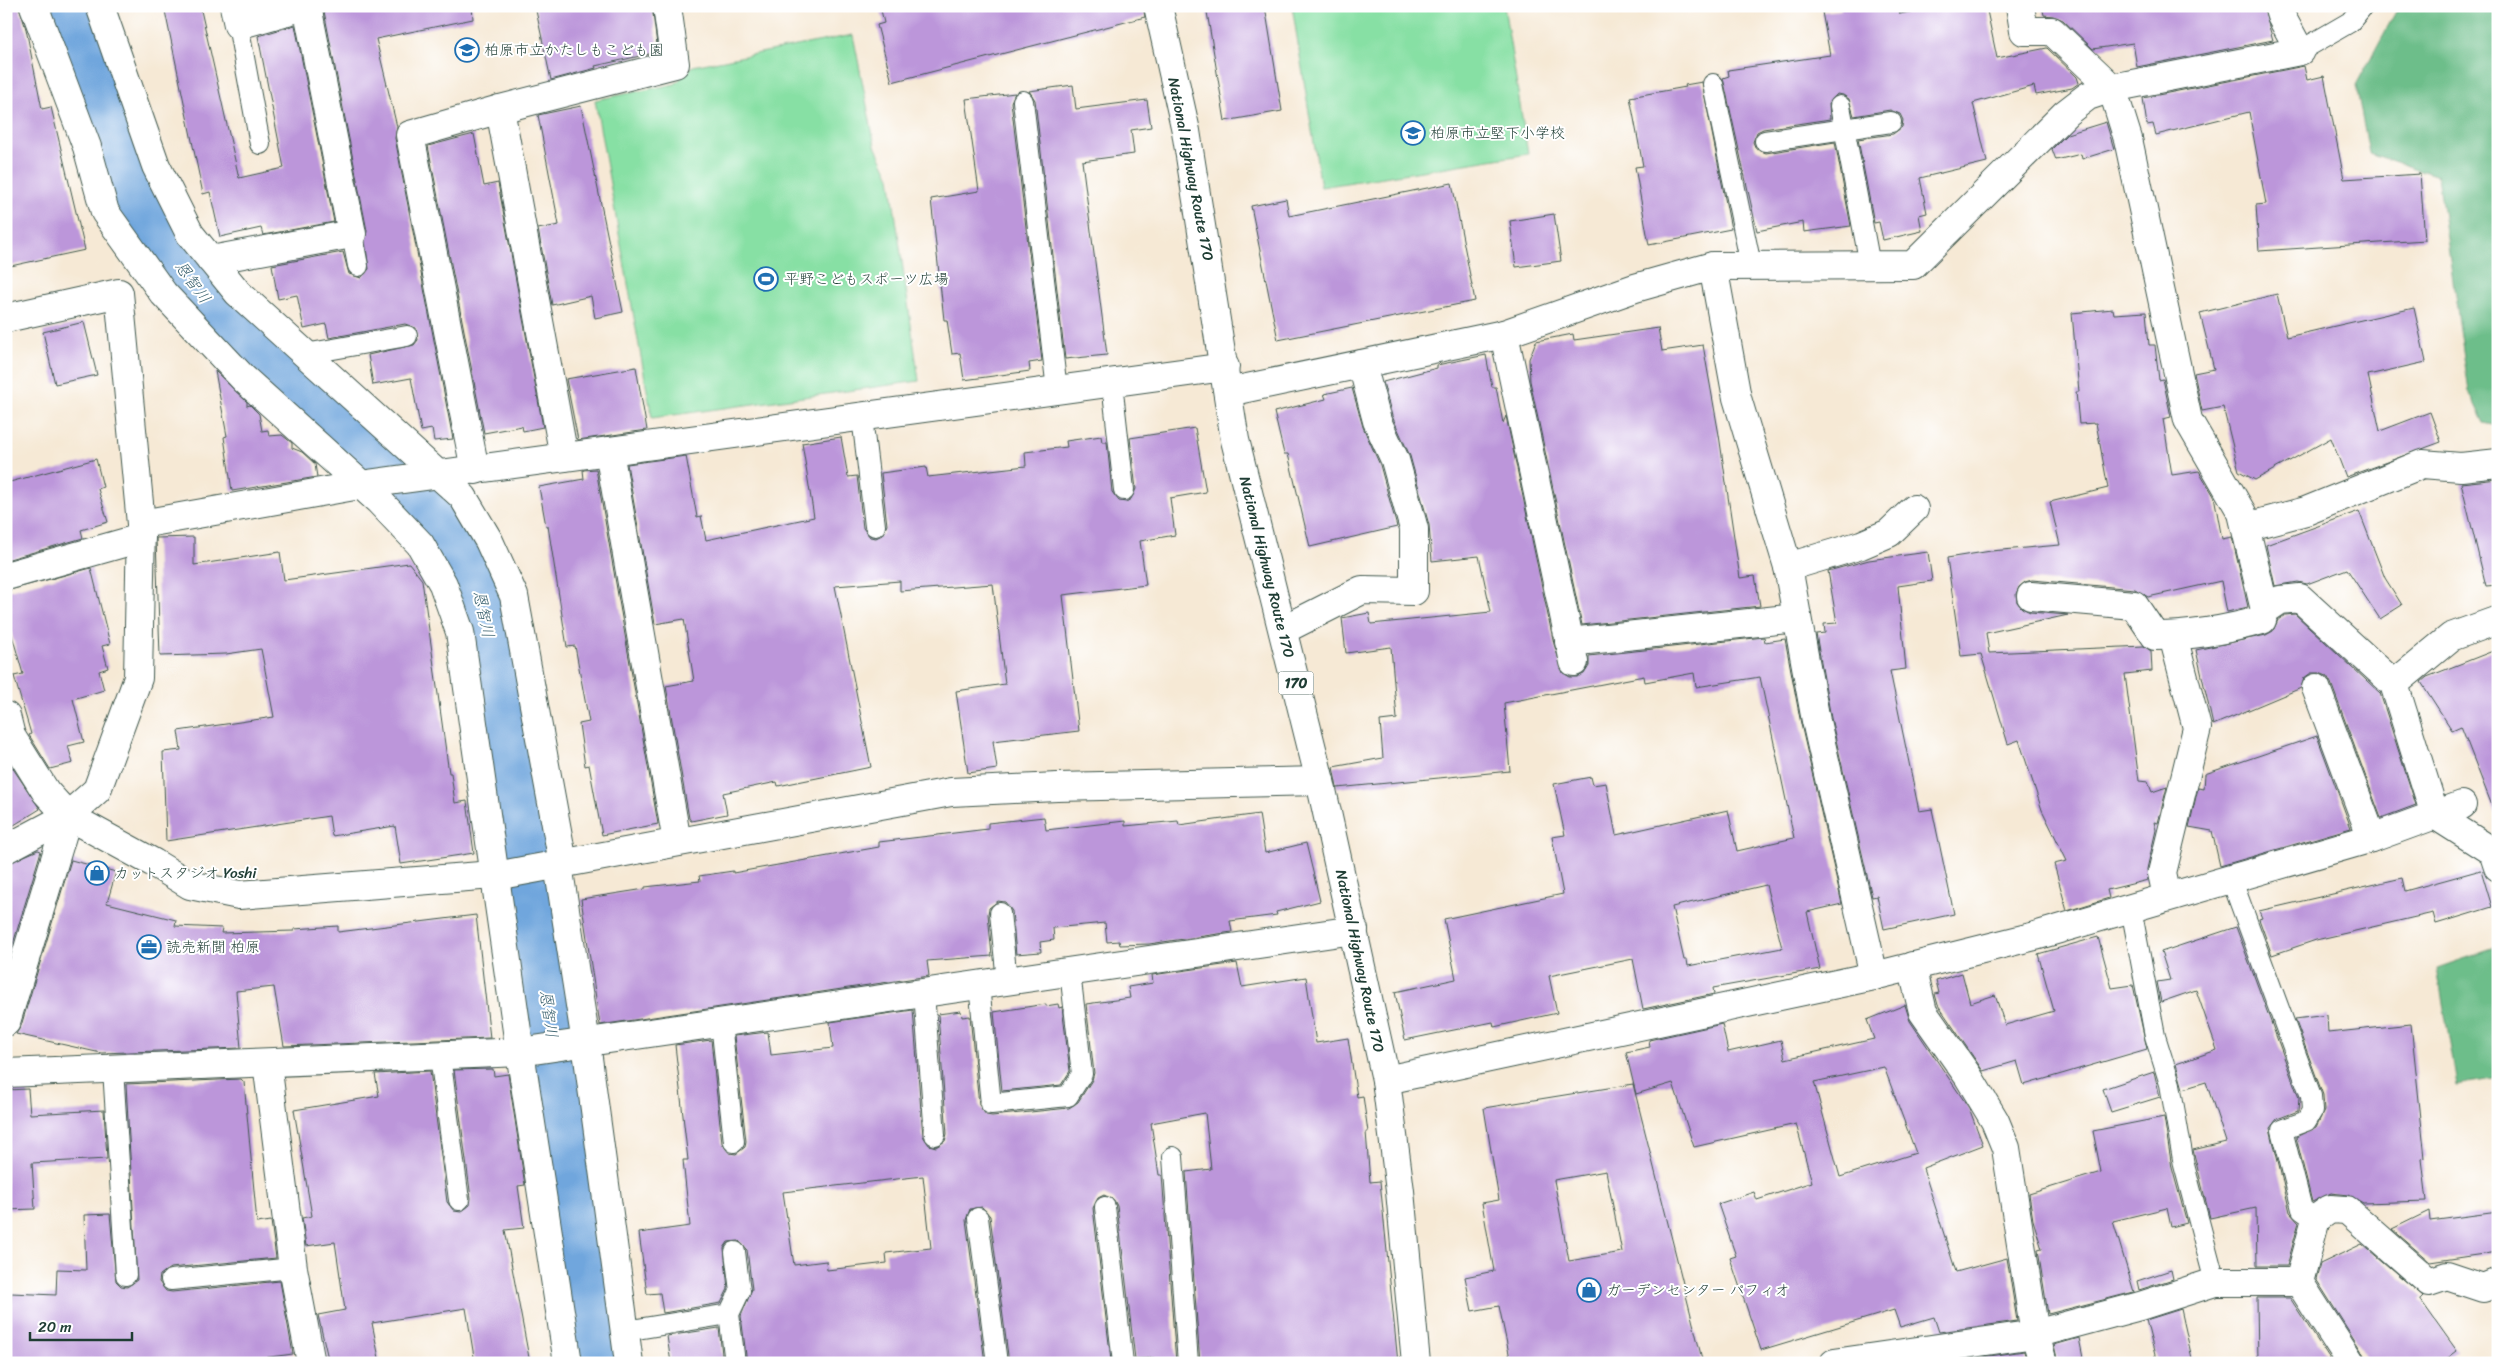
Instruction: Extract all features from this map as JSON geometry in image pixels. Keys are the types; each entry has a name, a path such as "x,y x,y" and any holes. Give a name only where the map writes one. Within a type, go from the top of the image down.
{"main road":[{"path":"34,6 87,147 105,212 163,293 244,379 368,484 378,500 420,544 443,584 458,624 500,874 568,1363"},
{"path":"100,6 156,166 190,234 238,293 305,354 429,475 463,497 490,541 514,596 557,865 629,1363"},
{"path":"211,260 352,234 306,6 236,16"},
{"path":"475,470 410,135 500,109 675,64 667,6"},
{"name":"National Highway Route 170","path":"1158,6 1186,132 1227,380 1235,440 1320,781 1386,1080 1400,1191 1416,1363"},
{"path":"2020,6 2024,31 2052,31 2112,88 2128,139 2188,420 2242,514 2265,610 2262,620 2238,626 2190,636 2155,636 2134,605 2031,596"},
{"path":"6,576 141,531 368,484 1112,383 1227,380 1362,364 1504,334 1636,288 1713,266 1913,265 2066,113 2088,96 2112,88 2300,51 2281,16 2278,6"},
{"path":"500,109 564,457"},
{"path":"6,849 68,816 97,790 138,678 141,531 119,293 130,247"},
{"path":"1713,266 1737,398 1788,567 1816,721 1874,976"},
{"path":"6,318 119,293"},
{"path":"1504,334 1572,652 1797,618"},
{"path":"1283,630 1362,590 1414,591 1414,529 1395,460 1377,421 1362,364"},
{"path":"609,451 677,842"},
{"path":"2246,527 2306,511 2422,464 2462,467 2498,463"},
{"path":"1788,567 1860,545 1889,533 1914,509"},
{"path":"2265,610 2280,600 2300,598 2394,684 2435,815 2493,852 2498,867"},
{"path":"2394,684 2451,637 2498,620"},
{"path":"2167,897 2162,873 2197,728 2173,636"},
{"path":"2316,688 2372,838"},
{"path":"6,716 11,736 46,792 68,816 190,885 239,895 500,874 952,792 1057,787 1320,781"},
{"path":"1386,1080 1874,976 2035,936 2372,838 2462,805"},
{"path":"6,1022 68,816"},
{"path":"6,1073 526,1052 1354,930"},
{"path":"1912,966 1923,1012 1968,1076 1995,1121 2006,1148 2035,1334 2043,1363"},
{"path":"267,1063 293,1268 311,1363"},
{"path":"2351,1363 2299,1282 2316,1219 2330,1209 2347,1210 2430,1282 2447,1276 2483,1288 2498,1282"},
{"path":"1834,1363 2035,1334 2140,1306 2215,1282 2299,1282"}],"lane":[{"path":"2300,51 2350,22 2363,6"},
{"path":"236,16 260,144"},
{"path":"1713,84 1751,265"},
{"path":"1023,101 1057,390"},
{"path":"1840,106 1870,265"},
{"path":"1765,141 1891,122"},
{"path":"352,234 358,266"},
{"path":"305,354 406,336"},
{"path":"1112,383 1124,490"},
{"path":"862,417 875,526"},
{"path":"2231,878 2310,1096 2312,1112 2306,1121 2282,1130 2302,1209 2316,1219"},
{"path":"2131,908 2155,1036 2170,1084 2184,1165 2215,1282"},
{"path":"1000,913 1007,981"},
{"path":"979,985 991,1104 1068,1096 1082,1074 1070,972"},
{"path":"924,993 935,1135"},
{"path":"721,1023 734,1142"},
{"path":"440,1056 459,1200"},
{"path":"113,1069 126,1275"},
{"path":"1173,1158 1188,1363"},
{"path":"1105,1207 1122,1363"},
{"path":"978,1218 997,1363"},
{"path":"735,1252 740,1291 729,1314 735,1363"},
{"path":"171,1280 293,1268"},
{"path":"625,1331 729,1314"}],"green space":[{"path":"1292,6 1504,6 1528,154 1321,187"},
{"path":"2399,6 2498,6 2498,426 2484,423 2469,392 2438,176 2369,153 2356,85"},
{"name":"平野こどもスポーツ広場","path":"853,35 875,146 890,177 919,381 652,418 595,100 675,84 693,66"},
{"path":"2498,947 2498,1078 2457,1085 2437,968"}],"building":[{"path":"6,6 19,6 26,29 42,109 51,107 85,250 6,267"},
{"path":"164,6 200,6 239,178 284,168 258,36 295,25 334,222 263,235 261,228 220,237 210,192 203,194"},
{"path":"323,6 472,6 473,19 376,39 397,127 395,138 453,439 434,441 432,429 421,431 411,378 373,385 368,355 414,345 418,340 416,328 405,324 329,338 326,324 304,329 297,295 278,299 272,265 343,252 349,274 361,278 369,269 365,241 367,231"},
{"path":"535,6 652,6 658,52 595,66 596,68 551,80"},
{"path":"897,6 1143,6 1145,17 892,82 877,25 884,23 881,10"},
{"path":"1206,6 1265,6 1282,111 1225,121"},
{"path":"1840,6 1898,6 1900,14 1938,6 1986,6 1997,58 2047,48 2077,77 2079,83 2072,88 2036,95 2034,86 1973,103 1987,162 1920,178 1927,213 1919,215 1922,231 1883,240 1879,222 1874,223 1858,139 1893,134 1902,127 1903,120 1900,114 1890,110 1854,116 1849,99 1837,94 1829,103 1830,119 1763,129 1757,132 1753,142 1756,149 1766,153 1835,142 1851,226 1804,232 1803,222 1757,231 1723,78 1729,76 1728,70 1830,55 1822,12 1841,10"},
{"path":"2042,6 2263,6 2273,40 2137,67 2133,43 2093,49 2063,20 2044,15"},
{"path":"2304,66 2307,80 2324,76 2344,179 2420,174 2425,240 2259,251 2256,205 2266,204 2249,112 2156,135 2153,124 2147,125 2143,98"},
{"path":"1702,82 1731,229 1649,245 1635,167 1643,166 1630,97 1686,87 1685,85"},
{"path":"1073,85 1076,109 1147,100 1151,127 1131,130 1134,154 1082,161 1107,355 1065,359 1035,100 1029,91"},
{"path":"1015,93 1011,102 1042,361 1029,363 1030,371 964,380 960,353 952,354 947,320 944,320 931,199 979,191 966,99"},
{"path":"581,106 623,312 595,318 591,296 552,305 538,229 559,225 538,115"},
{"path":"2106,122 2114,149 2082,159 2081,154 2056,160 2052,149 2067,134"},
{"path":"474,134 484,186 498,183 543,427 523,431 522,426 484,433 428,146"},
{"path":"1452,183 1475,301 1278,340 1251,206 1286,199 1289,216"},
{"path":"1554,214 1561,261 1516,267 1510,221"},
{"path":"2277,294 2287,337 2414,308 2426,362 2368,375 2380,431 2430,412 2441,442 2346,477 2331,438 2255,480 2239,471 2223,407 2202,411 2194,373 2214,369 2200,313"},
{"path":"2113,309 2114,314 2146,312 2149,345 2155,345 2159,380 2163,379 2171,417 2163,419 2172,475 2199,471 2214,496 2222,539 2232,537 2248,607 2227,612 2221,581 2148,597 2135,589 2032,580 2025,582 2019,587 2016,594 2017,602 2022,608 2030,612 2068,615 1986,633 1989,653 2144,646 2151,651 2152,671 2125,674 2139,781 2148,782 2152,792 2167,787 2158,823 2154,822 2156,830 2147,869 2148,880 2107,890 2109,898 2067,911 2054,864 2067,861 2042,810 2019,740 2008,744 1981,654 1961,656 1947,558 1991,551 2060,545 2050,502 2108,488 2096,423 2079,424 2076,392 2079,392 2072,313"},
{"path":"84,322 97,375 55,384 43,332"},
{"path":"1658,328 1662,351 1703,345 1719,435 1740,578 1755,576 1760,606 1582,625 1530,381 1529,359 1536,341 1573,334 1574,340"},
{"path":"1486,355 1492,387 1496,387 1503,423 1506,416 1554,644 1563,673 1570,677 1584,674 1589,666 1589,656 1764,637 1765,642 1785,639 1801,724 1842,904 1807,912 1820,969 1713,988 1714,994 1643,1009 1633,959 1549,976 1557,1013 1494,1027 1493,1022 1405,1040 1395,992 1456,979 1444,919 1563,894 1552,837 1565,835 1554,784 1591,777 1593,785 1606,783 1616,835 1728,810 1737,851 1794,838 1760,677 1696,687 1694,673 1645,682 1644,676 1504,703 1510,771 1337,788 1333,767 1383,758 1380,721 1397,719 1391,647 1346,653 1342,618 1369,613 1371,624 1491,612 1479,556 1432,561 1429,525 1410,456 1392,416 1383,382 1437,368 1437,365","holes":["1766,885 1782,948 1688,966 1687,960 1684,960 1672,907"]},
{"path":"636,367 647,430 578,440 566,379"},
{"path":"215,371 247,402 247,406 250,405 259,414 262,431 268,430 269,436 282,435 292,443 292,448 302,452 315,464 317,477 232,491 224,437 227,436"},
{"path":"1352,388 1363,427 1380,465 1397,527 1310,547 1288,454 1284,454 1274,412 1326,399 1324,394"},
{"path":"1195,428 1206,492 1170,498 1175,535 1140,541 1146,585 1063,595 1079,731 993,741 997,769 968,773 956,691 1005,684 993,584 900,591 900,581 835,586 871,767 778,786 777,782 723,793 727,814 691,821 666,686 694,681 684,619 655,624 627,464 686,456 697,517 701,516 706,540 814,517 802,443 841,437 848,477 857,476 863,528 870,537 876,538 882,535 887,525 881,473 926,467 928,477 1026,466 1025,452 1067,447 1066,441 1101,436 1102,442 1107,442 1112,492 1119,501 1126,502 1131,499 1136,489 1130,438"},
{"path":"96,459 103,487 98,489 108,522 81,530 83,538 6,560 6,483"},
{"path":"596,469 658,824 602,835 589,765 585,766 579,724 589,722 575,646 567,647 548,526 546,526 539,487 584,479 583,470"},
{"path":"2498,479 2498,585 2486,586 2461,483"},
{"path":"2359,511 2385,578 2402,605 2380,619 2347,569 2307,584 2298,582 2275,586 2266,545"},
{"path":"194,537 194,565 280,552 284,580 409,563 422,580 449,773 451,773 455,803 467,801 474,853 401,864 395,826 332,836 329,816 166,841 163,752 181,750 178,731 274,717 261,649 226,654 160,656 156,538"},
{"path":"1928,552 1932,581 1898,586 1906,669 1890,671 1919,811 1932,809 1954,914 1884,929 1877,896 1872,897 1831,718 1816,634 1825,633 1824,624 1837,623 1828,571 1869,560"},
{"path":"91,568 110,644 102,646 108,668 99,671 104,690 73,699 84,742 68,746 73,763 50,769 29,735 31,734 14,676 23,674 6,614 6,591"},
{"path":"2295,614 2380,693 2416,805 2381,818 2327,676 2311,673 2304,678 2301,688 2213,725 2196,650 2266,635 2273,631 2278,620 2285,615"},
{"path":"2498,649 2498,816 2496,816 2461,726 2452,730 2421,682 2427,677"},
{"path":"2317,736 2351,828 2220,866 2212,831 2189,827 2198,788 2204,789 2205,774"},
{"path":"6,758 40,809 6,830"},
{"path":"1259,814 1265,853 1306,843 1320,901 1276,912 1277,915 1230,921 1232,932 1149,944 1120,945 1119,941 1107,942 1105,923 1053,928 1054,940 1040,942 1041,952 1016,954 1012,911 1005,902 998,901 989,908 988,914 992,956 927,961 929,976 600,1025 581,899 645,889 645,887 700,881 699,876 733,871 733,873 879,847 879,842 988,829 988,823 1044,817 1046,830 1125,821 1125,826 1178,821 1179,825"},
{"path":"38,850 41,851 6,967 6,864"},
{"path":"71,860 116,872 107,903 176,920 175,926 222,928 221,933 294,931 294,929 338,926 338,932 476,915 490,1038 284,1046 274,987 236,991 241,1048 101,1053 16,1034 21,1026"},
{"path":"2481,870 2492,907 2436,924 2433,913 2316,940 2272,955 2259,919 2262,918 2259,911 2402,878 2405,891"},
{"path":"2236,927 2299,1098 2298,1111 2277,1119 2270,1128 2290,1212 2299,1222 2287,1266 2257,1266 2256,1208 2210,1218 2193,1150 2226,1142 2206,1082 2183,1089 2176,1064 2217,1050 2196,990 2161,1002 2157,982 2170,980 2161,952"},
{"path":"2098,937 2112,988 2133,985 2147,1049 2024,1085 2017,1061 1983,1071 1938,1005 1935,994 1939,993 1936,981 1962,973 1970,1003 1995,995 2005,1025 2054,1011 2038,954"},
{"path":"1237,963 1242,987 1306,977 1316,1043 1348,1038 1357,1097 1363,1096 1368,1132 1366,1132 1370,1182 1380,1181 1398,1363 1200,1363 1186,1172 1211,1169 1205,1113 1151,1123 1159,1175 1162,1175 1176,1363 1155,1363 1154,1358 1135,1359 1117,1206 1114,1200 1104,1195 1098,1198 1093,1208 1111,1361 1101,1363 1009,1363 990,1216 982,1207 970,1209 966,1220 985,1363 747,1363 741,1316 752,1289 747,1250 739,1241 728,1242 724,1248 728,1289 721,1303 663,1313 660,1293 647,1294 639,1233 690,1226 683,1160 688,1160 675,1045 711,1040 722,1143 729,1153 736,1154 745,1147 746,1141 734,1036 768,1032 771,1055 833,1048 830,1022 913,1010 923,1136 929,1145 936,1147 945,1141 947,1134 938,1014 961,1011 962,1017 970,1016 979,1105 986,1115 992,1116 1069,1108 1078,1102 1092,1080 1094,1073 1086,1004 1130,998 1128,987 1153,983 1152,975","holes":["923,1176 931,1248 886,1253 887,1263 827,1270 826,1261 794,1265 783,1192"]},
{"path":"1046,1004 1046,1006 1058,1004 1059,1008 1062,1007 1070,1071 1061,1085 1002,1091 994,1012"},
{"path":"1905,1005 1910,1021 1969,1108 1983,1145 1923,1168 1956,1272 2007,1258 2017,1321 1939,1332 1934,1317 1900,1327 1894,1310 1761,1350 1730,1258 1736,1256 1718,1204 1754,1192 1757,1200 1812,1182 1796,1124 1694,1147 1673,1083 1636,1094 1626,1052 1650,1047 1649,1040 1722,1024 1728,1052 1781,1040 1785,1059 1874,1039 1867,1020","holes":["1884,1067 1916,1153 1840,1177 1814,1082"]},
{"path":"2327,1015 2328,1033 2411,1024 2425,1158 2422,1159 2427,1201 2363,1203 2349,1195 2331,1193 2312,1202 2296,1137 2316,1127 2324,1111 2323,1095 2295,1019"},
{"path":"493,1069 494,1076 508,1074 525,1185 518,1186 524,1228 505,1230 530,1363 475,1363 466,1308 372,1323 380,1363 329,1363 318,1315 345,1310 335,1242 306,1246 302,1218 312,1216 294,1110 379,1096 375,1074 430,1071 447,1202 454,1211 461,1212 470,1205 471,1198 454,1070"},
{"path":"2154,1072 2160,1097 2111,1112 2103,1089"},
{"path":"241,1079 244,1082 257,1223 271,1221 276,1258 170,1268 160,1275 159,1282 166,1291 172,1292 280,1281 293,1354 262,1358 263,1363 8,1363 11,1293 56,1295 57,1269 86,1270 84,1215 110,1214 116,1281 121,1286 127,1287 137,1280 126,1084"},
{"path":"1633,1084 1703,1363 1511,1363 1499,1306 1472,1311 1465,1277 1494,1271 1482,1203 1499,1200 1484,1108","holes":["1606,1171 1622,1252 1569,1261 1554,1180"]},
{"path":"28,1089 30,1114 104,1110 107,1159 32,1163 35,1209 6,1210 6,1090"},
{"path":"2164,1117 2172,1168 2187,1223 2171,1227 2167,1208 2113,1221 2134,1292 2048,1314 2038,1250 2042,1249 2033,1220 2029,1194 2101,1172 2093,1131"},
{"path":"2429,1211 2430,1221 2498,1212 2498,1252 2430,1262 2392,1229"},
{"path":"2362,1244 2423,1296 2420,1299 2457,1351 2441,1363 2367,1363 2364,1355 2316,1279 2320,1264"},
{"path":"2171,1270 2173,1279 2139,1290 2137,1281"},
{"path":"2257,1298 2290,1298 2332,1363 2258,1363"},
{"path":"2181,1309 2193,1363 2157,1363 2146,1320"},
{"path":"719,1328 723,1363 671,1363 667,1336"},
{"path":"2079,1338 2084,1363 2058,1363 2054,1345"},
{"path":"2024,1351 2027,1363 1948,1362"}],"waterway":[{"name":"恩智川","path":"61,6 133,194 204,301 438,514 481,589 524,841 600,1363"}],"place":[{"name":"柏原市立かたしもこども園","path":"467,50"},
{"name":"柏原市立堅下小学校","path":"1413,133"},
{"name":"平野こどもスポーツ広場","path":"766,279"},
{"name":"カットスタジオ Yoshi","path":"97,873"},
{"name":"読売新聞 柏原","path":"149,947"},
{"name":"ガーデンセンター パフィオ","path":"1589,1290"}]}
